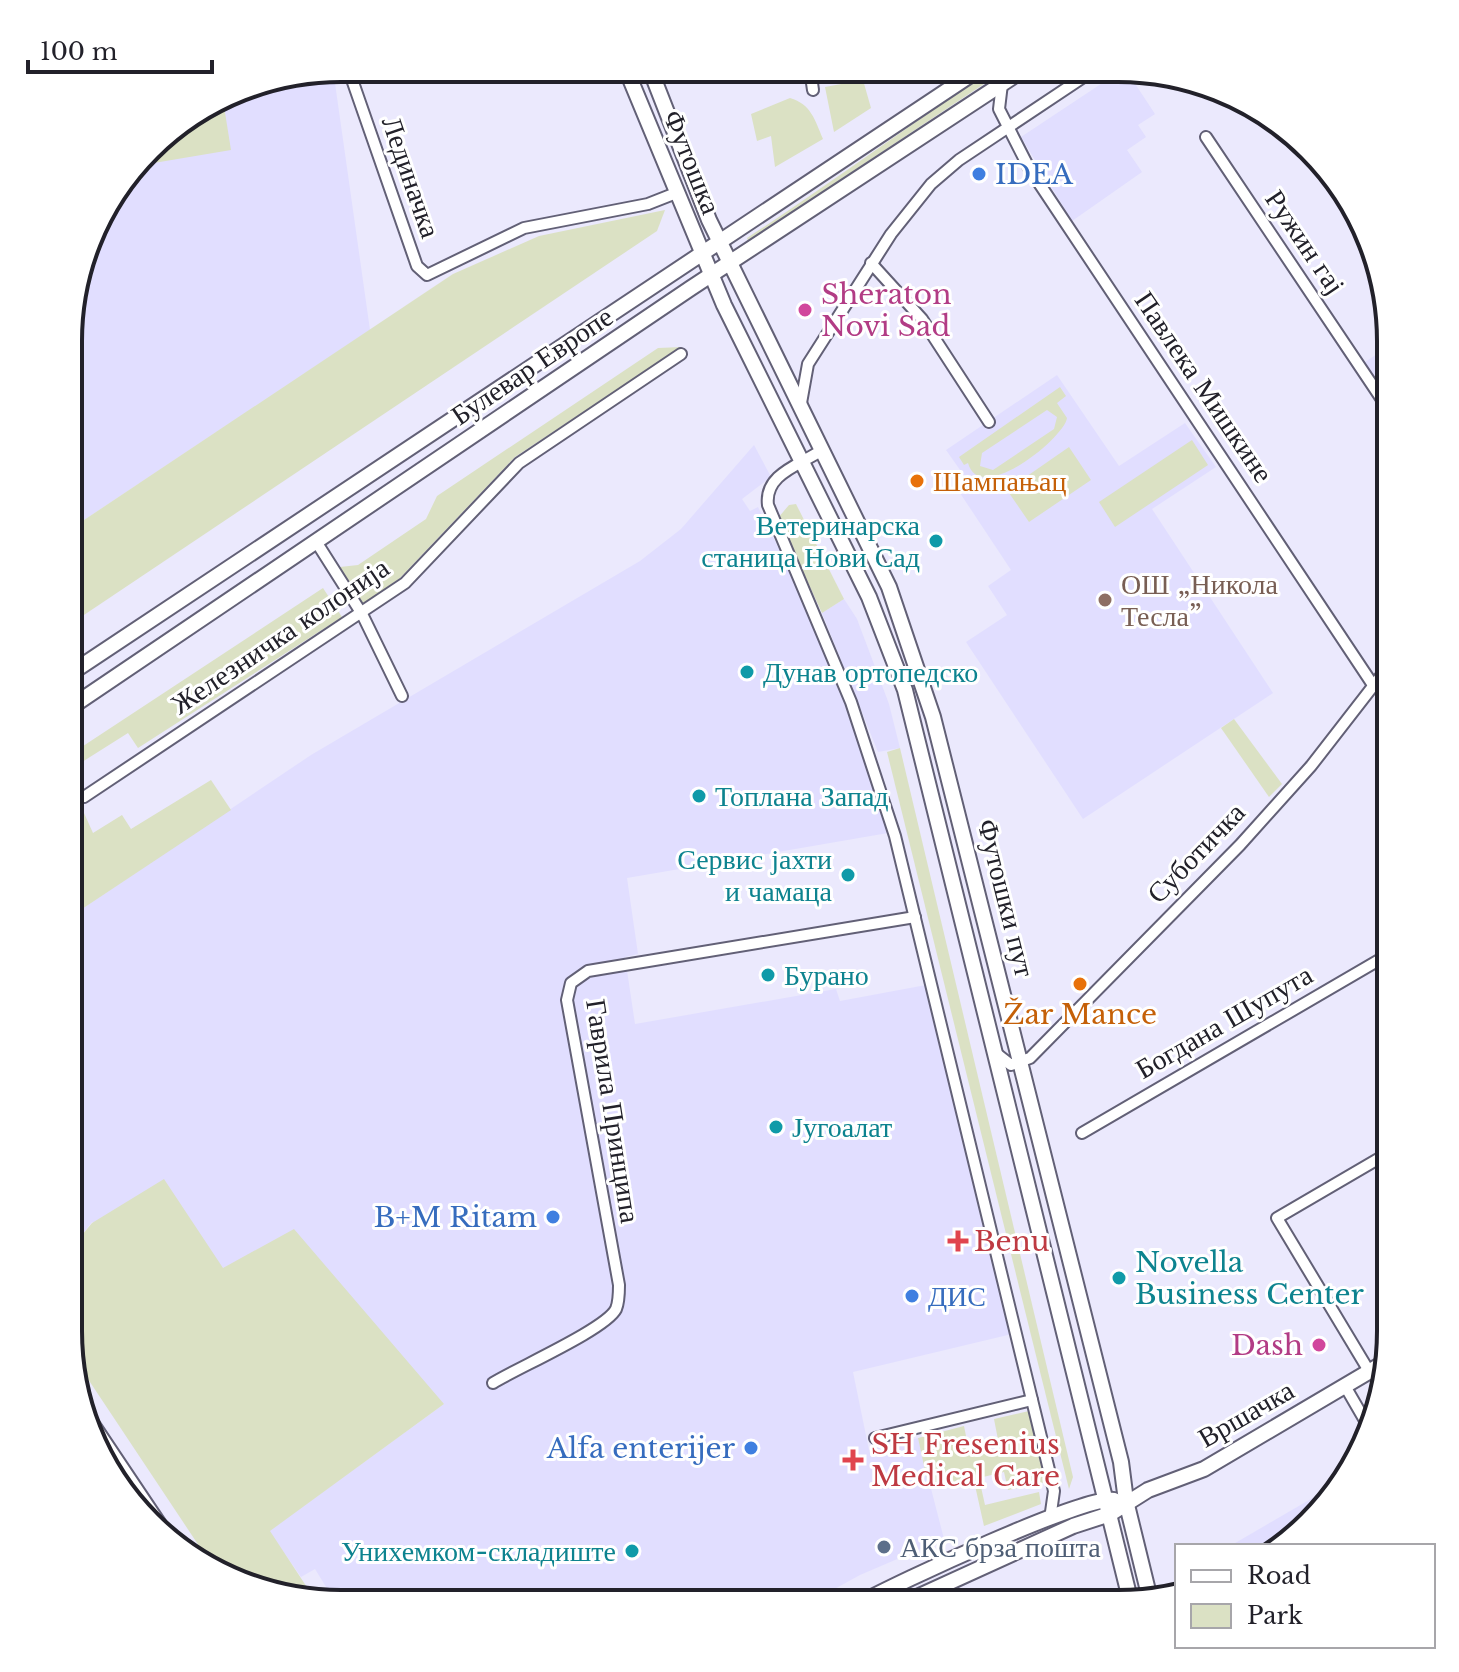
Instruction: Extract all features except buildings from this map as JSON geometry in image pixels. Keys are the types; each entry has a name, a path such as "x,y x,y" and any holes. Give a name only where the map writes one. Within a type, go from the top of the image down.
{"main road":[{"name":"Булевар Европе","path":"82,665 960,82"},
{"name":"Булевар Европе","path":"82,699 711,275 1005,82"},
{"name":"Футошка","path":"631,83 711,275"},
{"name":"Футошка","path":"655,83 695,187 720,241"},
{"name":"Футошки пут","path":"720,241 889,587 933,717 1121,1462 1126,1501 1147,1588"},
{"name":"Футошки пут","path":"711,275 869,597 905,690 1128,1589"},
{"name":"Вршачка","path":"1110,1514 1126,1501 1222,1460 1374,1368"},
{"path":"890,1589 945,1562 1106,1498 1126,1501"},
{"path":"935,1589 1073,1526 1110,1514"}],"street":[{"path":"812,82 813,90"},
{"path":"801,405 803,377 808,364 871,263 931,184 959,160 1076,82"},
{"name":"Лединачка","path":"353,83 417,266 427,275 524,228 648,204 676,193"},
{"name":"Павлека Мишкине","path":"1002,84 998,97 1001,112 1029,168 1373,685"},
{"path":"969,106 985,103 1001,112"},
{"name":"Ружин гај","path":"1206,137 1376,391"},
{"path":"871,263 922,319 989,422"},
{"name":"Железничка колонија","path":"84,797 405,583 519,463 681,354"},
{"path":"780,363 795,372 808,364"},
{"path":"822,450 773,479 766,491 768,505 856,716 895,836 1054,1491 1050,1519"},
{"path":"317,543 362,614 402,696"},
{"name":"Суботичка","path":"1021,1063 1030,1058 1240,845 1311,766 1376,681"},
{"name":"Гаврила Принципа","path":"493,1383 599,1324 615,1312 618,1304 619,1285 567,1000 571,983 588,971 915,917"},
{"name":"Богдана Шупута","path":"1082,1133 1376,962"},
{"path":"997,1054 1004,1062 1021,1063"},
{"path":"1369,1371 1277,1218 1376,1160"},
{"path":"1345,1386 1362,1416"},
{"path":"875,1438 1032,1400"},
{"path":"111,1449 143,1496"}],"shaded area":[{"path":"1104,82 1135,83 1155,114 1138,125 1146,137 1127,150 1142,172 1072,221 1021,137"},
{"path":"335,83 370,330 82,521 82,341 84,307 96,258 117,211 136,183 170,146 211,117 258,96 290,87"},
{"path":"1376,355 1376,385 1362,364"},
{"name":"ОШ „Никола Тесла”","path":"1057,375 1119,466 1185,423 1216,467 1152,509 1273,693 1083,819 966,642 1007,615 988,586 1011,570 954,484 965,477 946,450"},
{"path":"754,445 771,477 742,499 750,511 758,507 807,605 850,712 888,833 627,878 638,954 625,957 635,1024 836,989 840,1001 926,985 1012,1334 853,1372 869,1450 918,1438 944,1539 834,1589 327,1589 315,1569 301,1577 269,1531 444,1404 223,1268 92,1222 83,1233 83,909 311,755 640,561 681,529"},
{"path":"844,599 857,619 889,704 900,748 878,752 822,613"},
{"path":"1318,1495 1301,1514 1265,1544 1233,1544"}],"green space":[{"path":"864,82 871,108 834,132 825,87"},
{"path":"974,82 987,82 748,241 747,238"},
{"path":"790,98 808,109 823,139 775,167 771,136 757,141 751,114"},
{"path":"225,110 231,150 154,163 183,136"},
{"path":"665,210 657,231 82,616 82,521 453,274 539,236"},
{"path":"682,347 515,457 400,578 362,605 340,567 358,565 426,519 437,496 658,348"},
{"path":"1060,387 1066,396 1057,403 1067,418 1063,427 1021,464 988,477 976,474 959,457","holes":["1047,410 1057,417 1054,429 993,470 980,466 982,453"]},
{"path":"1192,440 1208,465 1115,527 1099,502"},
{"path":"1069,447 1091,480 1029,522 1007,490"},
{"path":"796,504 844,599 822,613 778,518 789,505"},
{"path":"323,588 342,617 138,748 128,733 82,762 82,746"},
{"path":"1234,719 1282,784 1269,797 1221,728"},
{"path":"900,748 1073,1477 1069,1489 887,752"},
{"path":"211,780 231,810 83,909 82,810 93,833 122,815 131,829"},
{"path":"164,1179 223,1268 294,1229 444,1404 270,1531 307,1587 258,1576 200,1548 86,1377 83,1348 83,1234 92,1223"},
{"path":"1029,1411 1046,1482 1008,1490 1004,1472 979,1478 985,1505 1039,1492 1041,1504 984,1526 974,1481 929,1489 918,1438 964,1426 970,1456 1000,1450 994,1419"}],"place":[{"name":"IDEA","path":"979,174"},
{"name":"Sheraton Novi Sad","path":"805,310"},
{"name":"Шампањац","path":"917,481"},
{"name":"Ветеринарска станица Нови Сад","path":"936,541"},
{"name":"ОШ „Никола Тесла”","path":"1105,600"},
{"name":"Дунав ортопедско","path":"747,672"},
{"name":"Топлана Запад","path":"699,796"},
{"name":"Сервис јахти и чамаца","path":"848,875"},
{"name":"Бурано","path":"768,975"},
{"name":"Žar Mance","path":"1080,984"},
{"name":"Југоалат","path":"776,1127"},
{"name":"B+M Ritam","path":"553,1217"},
{"name":"Benu","path":"958,1241"},
{"name":"Novella Business Center","path":"1119,1278"},
{"name":"ДИС","path":"912,1296"},
{"name":"Dash","path":"1319,1345"},
{"name":"Alfa enterijer","path":"751,1448"},
{"name":"SH Fresenius Medical Care","path":"853,1460"},
{"name":"АКС брза пошта","path":"884,1547"},
{"name":"Унихемком-складиште","path":"632,1551"}]}
